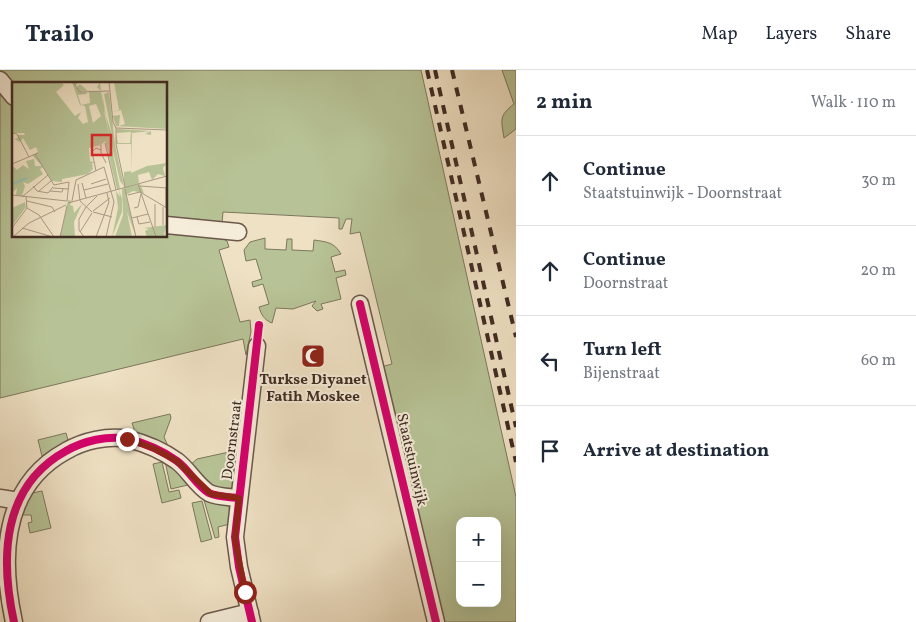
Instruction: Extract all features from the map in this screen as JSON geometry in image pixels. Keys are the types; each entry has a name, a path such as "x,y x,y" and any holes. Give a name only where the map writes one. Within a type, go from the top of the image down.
{"street":[{"path":"0,80 12,95"},
{"path":"168,225 238,232"},
{"name":"Staatstuinwijk","path":"360,304 436,622"},
{"name":"Doornstraat","path":"251,617 239,567 235,537 257,346"},
{"path":"14,622 4,570 7,543 18,501 26,485 46,463 76,445 102,439 127,439 153,448 177,461 211,494 239,498"},
{"path":"0,498 18,501"},
{"path":"209,622 251,617"}],"green space":[{"path":"0,70 421,70 516,497 516,622 443,622 381,367 392,364 360,232 350,234 352,219 346,219 342,229 339,229 339,218 223,212 222,223 168,219 168,82 12,82 12,89 0,74"},
{"path":"502,70 516,70 516,129 504,138 502,118 514,104"},
{"path":"0,86 12,101 12,238 168,238 168,232 222,238 227,241 229,247 219,250 240,322 250,320 251,332 246,355 243,339 0,398"},
{"path":"265,238 265,249 286,250 287,239 292,239 292,250 313,251 314,240 326,242 336,247 341,254 331,257 335,272 345,270 346,275 336,278 341,299 321,304 323,309 317,311 312,306 316,301 293,309 276,308 272,323 267,320 259,307 269,304 263,284 253,287 252,282 262,279 256,259 246,261 244,250 250,242"},
{"path":"170,414 171,418 164,437 168,446 135,432 132,423"},
{"path":"66,433 68,440 42,456 38,440"},
{"path":"229,452 234,462 237,463 233,487 227,490 221,490 209,485 189,466 197,459"},
{"path":"165,461 192,484 171,489"},
{"path":"162,462 169,492 179,490 181,498 162,503 153,464"},
{"path":"42,491 51,528 30,533 28,523 32,522 31,515 19,515 27,494"},
{"path":"208,498 229,503 230,524 218,527 219,537 215,538 204,500"},
{"path":"202,501 212,539 201,542 192,503"}],"railway":[{"path":"427,70 516,462"},
{"path":"435,70 516,427"},
{"path":"452,70 516,337"}],"cycle path":[{"path":"360,304 436,622"},
{"path":"252,622 239,567 235,537 259,325"},
{"path":"14,622 7,573 7,549 11,526 18,504 29,483 45,466 66,451 80,444 96,440 128,439 172,457 209,493 239,498"}],"place":[{"name":"Turkse Diyanet Fatih Moskee","path":"313,356"}],"route":[{"path":"127,439 153,448 177,461 211,494 239,498 235,549 245,592"}]}
